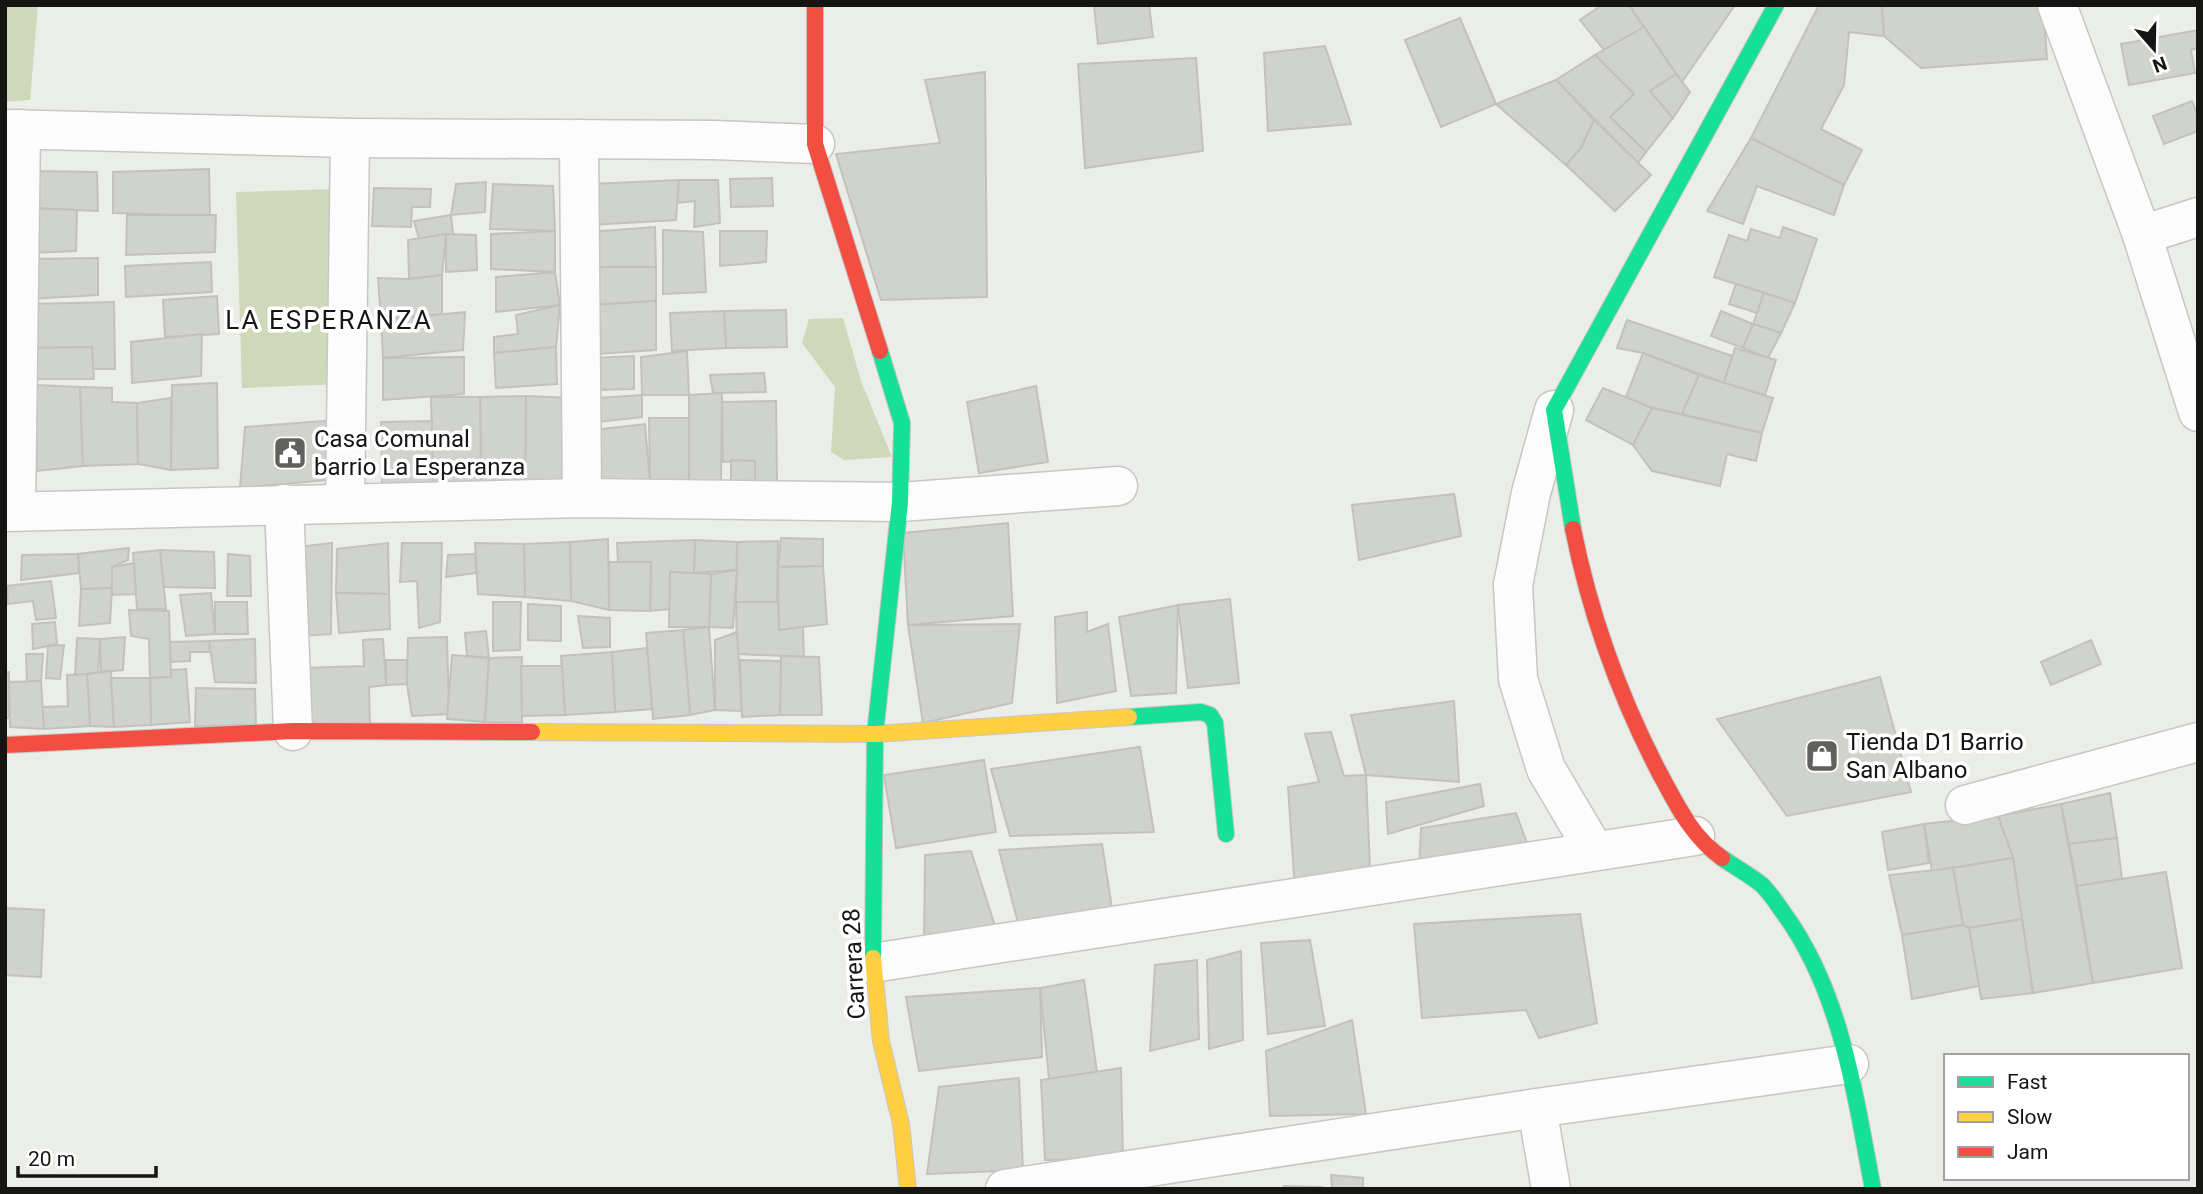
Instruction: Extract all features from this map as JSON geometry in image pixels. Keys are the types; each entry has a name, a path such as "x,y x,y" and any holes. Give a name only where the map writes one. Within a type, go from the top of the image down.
{"street":[{"name":"Carrera 28","path":"815,5 815,144 902,422 900,502 875,734 873,963 881,1041 901,1124 908,1189"},
{"path":"1594,850 1546,769 1518,679 1513,585 1531,493 1554,411 1776,5"},
{"path":"2057,5 2142,235 2198,412"},
{"path":"815,144 714,140 350,138 13,129 11,511 582,498 900,502 1118,486"},
{"path":"345,503 350,138"},
{"path":"579,139 582,498"},
{"path":"2142,235 2198,217"},
{"path":"1554,411 1560,464 1576,553 1614,677 1647,751 1695,836 1768,890 1802,940 1830,999 1849,1064 1873,1189"},
{"path":"284,505 293,731"},
{"path":"5,745 293,731 875,734 1200,712 1210,715 1215,723 1226,834"},
{"path":"1965,805 2198,742"},
{"path":"873,963 1695,836"},
{"path":"1005,1189 1537,1108 1849,1064"},
{"path":"1537,1108 1550,1189"}],"green space":[{"path":"5,5 38,5 30,100 5,102"},
{"path":"337,189 342,384 242,388 236,192"},
{"path":"843,318 861,381 892,457 844,460 831,452 835,387 802,343 809,319"}],"building":[{"path":"1094,5 1149,5 1153,37 1098,44"},
{"path":"1602,5 1629,5 1644,27 1604,50 1580,20"},
{"path":"1629,5 1735,5 1682,82"},
{"path":"1819,5 1882,5 1884,36 1849,32 1844,85 1821,129 1862,150 1844,185 1751,138"},
{"path":"1882,5 2043,5 2047,59 1921,68 1884,36"},
{"path":"1460,18 1496,104 1441,127 1405,40"},
{"path":"1644,27 1676,74 1650,91 1673,118 1646,152 1610,117 1634,94 1595,55"},
{"path":"2198,30 2198,48 2191,50 2195,73 2129,85 2121,44"},
{"path":"1325,46 1351,124 1268,131 1264,53"},
{"path":"1595,55 1634,94 1610,117 1646,152 1638,163 1556,80"},
{"path":"1196,58 1203,151 1085,168 1078,64"},
{"path":"985,72 987,297 881,300 836,154 940,143 925,80"},
{"path":"1676,74 1690,92 1673,118 1650,91"},
{"path":"1556,80 1594,120 1581,148 1566,165 1496,104"},
{"path":"2192,101 2198,116 2198,131 2164,144 2153,116"},
{"path":"1594,120 1651,175 1615,211 1566,165 1581,148"},
{"path":"1751,138 1844,185 1834,215 1757,186 1743,224 1707,211"},
{"path":"209,169 210,216 113,213 113,172"},
{"path":"33,171 97,172 98,211 30,208"},
{"path":"772,178 773,206 731,207 730,179"},
{"path":"679,180 718,180 720,223 694,227 695,201 676,203"},
{"path":"679,180 676,220 591,225 590,184"},
{"path":"486,182 485,212 451,215 456,184"},
{"path":"493,184 553,186 555,231 490,229"},
{"path":"374,188 431,189 430,207 412,207 411,227 372,226"},
{"path":"30,208 77,210 76,251 32,253"},
{"path":"127,215 216,215 215,252 126,255"},
{"path":"451,215 453,234 419,239 414,221"},
{"path":"655,227 656,267 590,267 589,232"},
{"path":"1783,227 1817,239 1795,303 1714,277 1729,235 1747,241 1751,229 1780,238"},
{"path":"663,230 703,232 706,292 663,294"},
{"path":"555,231 555,272 491,269 491,234"},
{"path":"720,231 767,231 766,262 720,266"},
{"path":"446,234 476,235 477,270 446,272"},
{"path":"446,234 442,275 409,279 408,240"},
{"path":"98,258 98,295 29,299 29,259"},
{"path":"211,262 212,292 126,297 125,266"},
{"path":"590,267 656,267 656,301 592,305"},
{"path":"555,272 560,305 496,312 496,277"},
{"path":"442,275 442,314 381,320 378,278 409,279"},
{"path":"1736,284 1764,293 1757,313 1729,304"},
{"path":"1764,293 1795,303 1781,333 1753,324"},
{"path":"217,296 219,334 165,337 163,300"},
{"path":"656,301 656,350 596,354 592,305"},
{"path":"114,302 115,369 93,369 92,347 30,348 29,304"},
{"path":"560,305 556,347 494,353 494,337 518,334 516,315"},
{"path":"786,310 787,347 726,348 724,311"},
{"path":"724,311 726,348 672,351 670,313"},
{"path":"1721,311 1753,324 1743,348 1711,336"},
{"path":"465,312 463,350 383,358 381,320"},
{"path":"1627,320 1732,356 1724,383 1643,353 1617,348"},
{"path":"1753,324 1781,333 1768,358 1743,348"},
{"path":"202,334 201,376 132,383 131,342"},
{"path":"92,347 94,379 35,379 30,348"},
{"path":"556,347 557,384 496,388 494,353"},
{"path":"1735,348 1776,360 1765,395 1724,383"},
{"path":"687,351 689,395 642,395 641,357"},
{"path":"1643,353 1699,375 1682,414 1652,408 1626,397"},
{"path":"634,356 634,389 597,390 594,358"},
{"path":"464,357 464,394 383,400 383,358"},
{"path":"764,373 766,392 713,393 710,375"},
{"path":"1699,375 1773,398 1762,433 1682,414"},
{"path":"217,383 218,468 171,470 172,385"},
{"path":"35,385 80,387 83,466 37,471"},
{"path":"1036,386 1048,462 979,473 967,402"},
{"path":"80,387 112,388 112,402 137,403 138,464 83,466"},
{"path":"1603,388 1652,408 1633,445 1586,420"},
{"path":"722,393 721,480 689,483 689,395"},
{"path":"642,395 642,417 599,422 598,398"},
{"path":"526,396 573,398 571,488 525,490"},
{"path":"526,396 525,490 481,483 480,397"},
{"path":"431,397 480,397 481,483 433,489"},
{"path":"171,398 171,470 138,464 137,403"},
{"path":"776,401 777,483 755,483 755,461 723,462 722,402"},
{"path":"1652,408 1762,433 1756,461 1727,454 1720,486 1652,471 1633,445"},
{"path":"649,418 689,418 689,483 650,483"},
{"name":"Casa Comunal barrio La Esperanza","path":"336,420 337,479 240,488 245,427"},
{"path":"432,421 433,489 382,489 381,422"},
{"path":"645,424 650,483 596,487 593,430"},
{"path":"731,460 755,461 755,483 731,483"},
{"path":"1454,494 1461,536 1371,551 1364,509"},
{"path":"1454,494 1461,536 1359,560 1352,505"},
{"path":"1008,523 1013,616 908,625 903,533"},
{"path":"781,538 823,539 823,566 778,567"},
{"path":"608,539 609,610 571,601 570,542"},
{"path":"695,540 737,542 737,570 694,573"},
{"path":"695,540 694,573 670,572 670,609 650,611 651,562 618,562 617,543"},
{"path":"778,541 777,602 736,602 737,542"},
{"path":"570,542 571,601 525,597 524,544"},
{"path":"332,543 331,634 298,636 299,547"},
{"path":"388,543 389,594 336,593 337,549"},
{"path":"402,543 442,543 440,622 419,628 417,581 400,582"},
{"path":"475,543 524,544 525,597 478,594"},
{"path":"129,548 128,560 112,567 112,588 81,589 78,554"},
{"path":"160,550 166,609 137,609 133,553"},
{"path":"160,550 214,552 215,588 164,587"},
{"path":"78,554 79,573 21,580 22,555"},
{"path":"228,554 250,556 251,596 227,596"},
{"path":"475,554 476,573 446,577 448,555"},
{"path":"609,562 651,562 650,611 609,610"},
{"path":"134,563 136,594 112,595 112,567"},
{"path":"823,566 827,624 779,630 778,567"},
{"path":"737,570 733,628 709,627 711,574"},
{"path":"670,572 711,574 709,627 669,627"},
{"path":"51,581 56,618 36,620 33,601 8,604 7,586"},
{"path":"112,588 110,623 79,626 81,589"},
{"path":"211,593 215,634 186,636 180,595"},
{"path":"336,593 389,594 390,629 339,633"},
{"path":"1230,599 1239,683 1188,688 1178,605"},
{"path":"215,602 247,602 248,634 215,634"},
{"path":"493,602 521,602 520,650 493,651"},
{"path":"736,602 778,602 779,630 803,627 804,657 737,654"},
{"path":"528,604 561,606 561,641 528,640"},
{"path":"1178,605 1176,693 1131,696 1119,617"},
{"path":"129,610 169,611 171,677 150,678 149,639 131,636"},
{"path":"1087,612 1087,632 1108,624 1116,691 1057,703 1055,617"},
{"path":"578,616 610,618 610,647 583,648"},
{"path":"55,622 57,644 33,649 32,624"},
{"path":"1020,624 1012,703 923,723 908,625"},
{"path":"709,627 715,710 690,715 683,630"},
{"path":"683,630 690,715 653,719 646,633"},
{"path":"486,631 489,658 467,656 465,633"},
{"path":"737,632 742,711 715,710 715,640"},
{"path":"125,637 123,670 101,672 100,639"},
{"path":"447,637 449,714 412,716 407,684 408,638"},
{"path":"77,638 100,639 98,673 75,675"},
{"path":"255,639 256,683 215,682 209,641"},
{"path":"383,639 386,685 369,687 370,727 303,729 303,668 364,666 363,640"},
{"path":"2091,640 2101,664 2051,685 2041,662"},
{"path":"209,641 210,652 190,652 190,661 171,662 170,642"},
{"path":"64,645 60,679 46,678 48,646"},
{"path":"647,648 652,709 615,712 612,652"},
{"path":"612,652 615,712 565,715 561,656"},
{"path":"26,654 43,654 41,681 27,682"},
{"path":"452,655 489,658 485,722 447,719"},
{"path":"781,656 819,657 822,715 780,715"},
{"path":"522,657 522,723 485,722 489,658"},
{"path":"386,660 407,660 407,684 386,685"},
{"path":"740,660 781,661 780,715 742,717"},
{"path":"521,666 562,666 565,715 522,716"},
{"path":"186,669 190,722 151,725 150,678 171,677 171,670"},
{"path":"111,671 114,727 90,726 87,674"},
{"path":"9,672 9,718 5,718 5,673"},
{"path":"87,674 90,726 44,729 42,707 68,706 67,675"},
{"name":"Tienda D1 Barrio San Albano","path":"1880,677 1911,792 1787,816 1717,719"},
{"path":"111,678 150,678 151,725 114,727"},
{"path":"41,681 44,729 10,727 9,682"},
{"path":"196,688 255,689 256,725 195,726"},
{"path":"1454,701 1459,782 1366,775 1351,715"},
{"path":"1331,732 1344,776 1366,775 1370,869 1295,890 1288,787 1319,782 1305,734"},
{"path":"1140,747 1154,832 1010,836 991,769"},
{"path":"984,760 996,832 896,848 884,775"},
{"path":"1480,784 1484,806 1388,834 1386,802"},
{"path":"2110,793 2117,838 2069,844 2061,804"},
{"path":"2061,804 2093,983 2033,993 2013,858 1998,816"},
{"path":"1516,813 1530,851 1419,869 1421,828"},
{"path":"1998,816 2013,858 1932,871 1924,824"},
{"path":"1924,824 1929,863 1888,870 1882,832"},
{"path":"2117,838 2122,879 2077,886 2069,844"},
{"path":"1102,844 1112,908 1020,931 999,850"},
{"path":"971,851 996,929 924,944 925,855"},
{"path":"2013,858 2022,919 1969,928 1963,925 1953,868"},
{"path":"1953,868 1963,925 1902,935 1889,875"},
{"path":"2166,872 2182,968 2093,983 2077,886"},
{"path":"5,908 44,910 41,977 5,975"},
{"path":"1580,914 1597,1023 1539,1038 1526,1010 1422,1018 1414,924"},
{"path":"2022,919 2033,993 1981,999 1969,928"},
{"path":"1963,925 1969,928 1979,986 1912,999 1902,935"},
{"path":"1310,940 1325,1026 1268,1034 1261,943"},
{"path":"1241,951 1243,1040 1209,1049 1207,960"},
{"path":"1197,960 1199,1039 1150,1051 1155,965"},
{"path":"1084,980 1097,1072 1049,1079 1040,988"},
{"path":"1040,988 1042,1057 919,1071 906,997"},
{"path":"1352,1020 1366,1114 1270,1116 1266,1051"},
{"path":"1121,1068 1123,1159 1045,1160 1041,1080"},
{"path":"1019,1078 1023,1170 927,1174 939,1087"},
{"path":"1331,1175 1363,1178 1363,1189 1332,1189"},
{"path":"1284,1186 1322,1187 1322,1189 1284,1189"}],"traffic: fast":[{"path":"1573,529 1554,410 1776,5"},
{"path":"873,958 875,734 900,502 902,423 880,351"},
{"path":"1129,717 1201,712 1210,715 1215,723 1226,834"},
{"path":"1722,858 1757,881 1768,892 1804,946 1820,978 1844,1047 1873,1189"}],"traffic: slow":[{"path":"532,732 875,734 1129,717"},
{"path":"873,958 881,1041 901,1124 908,1189"}],"traffic: jam":[{"path":"815,5 815,144 880,351"},
{"path":"1573,529 1597,623 1631,714 1659,772 1686,819 1702,840 1722,858"},
{"path":"5,745 293,731 532,732"}],"place":[{"name":"Casa Comunal barrio La Esperanza","path":"290,453"},
{"name":"Tienda D1 Barrio San Albano","path":"1822,756"}],"district":[{"name":"LA ESPERANZA","path":"329,320"}]}
